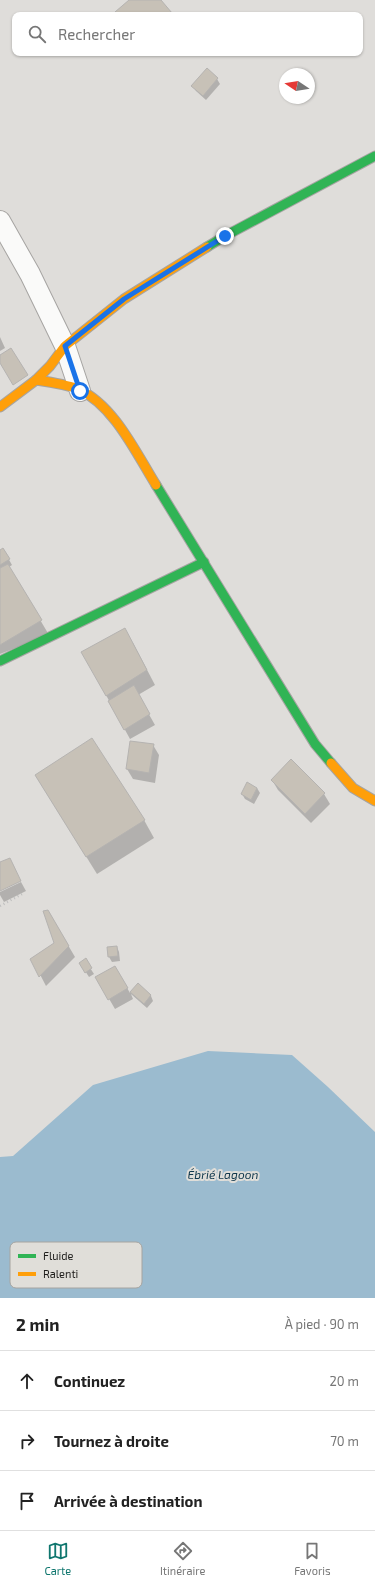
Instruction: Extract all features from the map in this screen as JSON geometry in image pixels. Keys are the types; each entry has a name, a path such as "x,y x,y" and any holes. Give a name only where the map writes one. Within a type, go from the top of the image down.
{"street":[{"path":"0,407 36,380 50,366 65,346 124,299 225,236 375,156"},
{"path":"0,221 30,274 65,346 80,391"},
{"path":"36,380 57,382 80,391 119,425 315,744 353,788 375,801"},
{"path":"0,661 204,562"}],"path":[{"path":"0,906 22,894"}],"water":[{"name":"Ébrié Lagoon","path":"208,1051 292,1055 375,1132 375,1298 0,1298 0,1157 13,1156 93,1085"}],"building":[{"path":"129,0 161,0 171,12 115,12"},
{"path":"207,68 218,78 203,96 191,86"},
{"path":"11,348 28,375 13,385 0,363 0,355"},
{"path":"3,548 10,559 0,565 0,550"},
{"path":"8,564 42,620 0,645 0,568"},
{"path":"125,628 147,670 106,696 81,652"},
{"path":"134,685 150,714 124,730 108,701"},
{"path":"92,738 145,820 86,857 35,775"},
{"path":"130,741 154,744 149,773 126,769"},
{"path":"291,759 325,793 305,814 271,780"},
{"path":"247,782 257,788 251,800 241,794"},
{"path":"10,858 21,881 0,891 0,862"},
{"path":"48,910 69,946 39,977 30,959 54,943 43,911"},
{"path":"117,946 118,956 108,957 107,947"},
{"path":"86,958 92,968 85,973 79,963"},
{"path":"115,966 128,988 108,1000 95,977"},
{"path":"138,983 151,995 144,1004 130,992"}],"traffic: fast":[{"path":"207,247 375,156"},
{"path":"156,485 315,744 331,763"},
{"path":"0,661 204,562"}],"traffic: slow":[{"path":"36,380 50,366 65,346 124,299 207,247"},
{"path":"0,407 36,380 63,384 78,389 91,396 103,406 113,418 132,445 156,485"},
{"path":"331,763 353,788 375,801"}],"route":[{"path":"80,391 65,346 124,299 225,236"}]}
